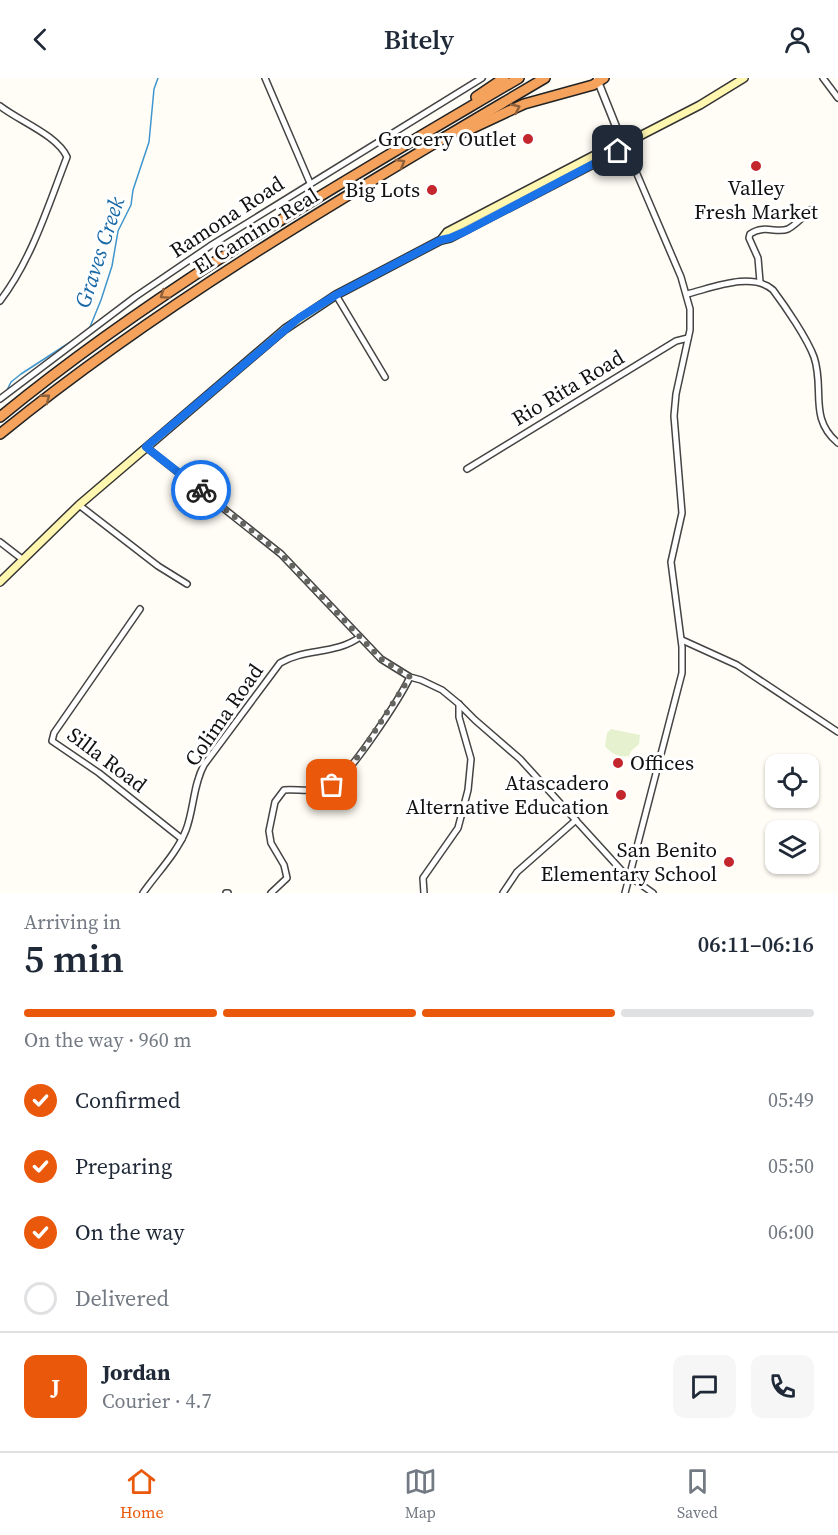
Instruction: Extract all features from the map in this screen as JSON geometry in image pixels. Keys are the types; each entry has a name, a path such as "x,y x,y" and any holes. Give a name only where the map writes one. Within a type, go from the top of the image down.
{"highway":[{"path":"455,116 479,94 504,78"},
{"name":"El Camino Real","path":"0,417 74,359 201,270 275,223 519,78"},
{"name":"El Camino Real","path":"0,434 82,370 186,296 261,247 545,78"},
{"path":"424,150 524,104 600,79"}],"main road":[{"path":"0,582 79,505 285,328 336,295 625,146 744,78"}],"street":[{"path":"265,78 310,183"},
{"name":"Ramona Road","path":"0,399 135,297 210,246 482,78"},
{"path":"823,78 838,98"},
{"path":"600,79 625,146 687,294 691,316 674,410 682,513 671,562 681,640 681,685 624,893"},
{"path":"0,106 52,140 63,149 67,157 28,255 0,301"},
{"path":"760,282 758,258 749,238 750,234 763,228 789,229 810,210"},
{"path":"687,294 745,281 760,282 773,290 812,352 816,366 822,425 838,443"},
{"path":"336,295 385,377"},
{"name":"Rio Rita Road","path":"467,469 676,341 688,338"},
{"path":"146,447 281,554 381,659 410,677 442,690 459,704 520,759 629,876 653,893"},
{"path":"79,505 158,566 187,584"},
{"path":"0,542 22,559"},
{"name":"Silla Road","path":"140,609 98,667 54,733 52,741 99,773 182,838"},
{"name":"Colima Road","path":"143,893 182,838 192,812 199,776 204,765 280,663 295,656 334,650 360,637"},
{"path":"681,640 737,665 838,732"},
{"path":"271,893 283,884 286,878 284,865 269,839 275,801 284,790 318,789 338,781 362,751 410,677"},
{"path":"424,893 423,878 458,828 468,790 471,759 459,717 459,704"},
{"path":"502,893 517,872 576,820"}],"green space":[{"path":"611,729 640,735 639,744 629,756 616,754 605,746 607,733"}],"waterway":[{"name":"Graves Creek","path":"90,327 112,266 118,231 131,205 133,190 149,142 154,89 158,78"},
{"name":"Graves Creek","path":"6,392 11,382 21,374 75,339"}],"way so far":[{"path":"201,490 281,554 381,659 410,677 362,751 343,776 332,785"}],"place":[{"name":"Grocery Outlet","path":"528,139"},
{"name":"Valley Fresh Market","path":"756,166"},
{"name":"Big Lots","path":"432,190"},
{"name":"Offices","path":"618,763"},
{"name":"Atascadero Alternative Education","path":"621,795"},
{"name":"San Benito Elementary School","path":"729,862"}],"route":[{"path":"201,490 146,447 285,328 336,295 383,270 441,240 464,232 618,151"}]}
